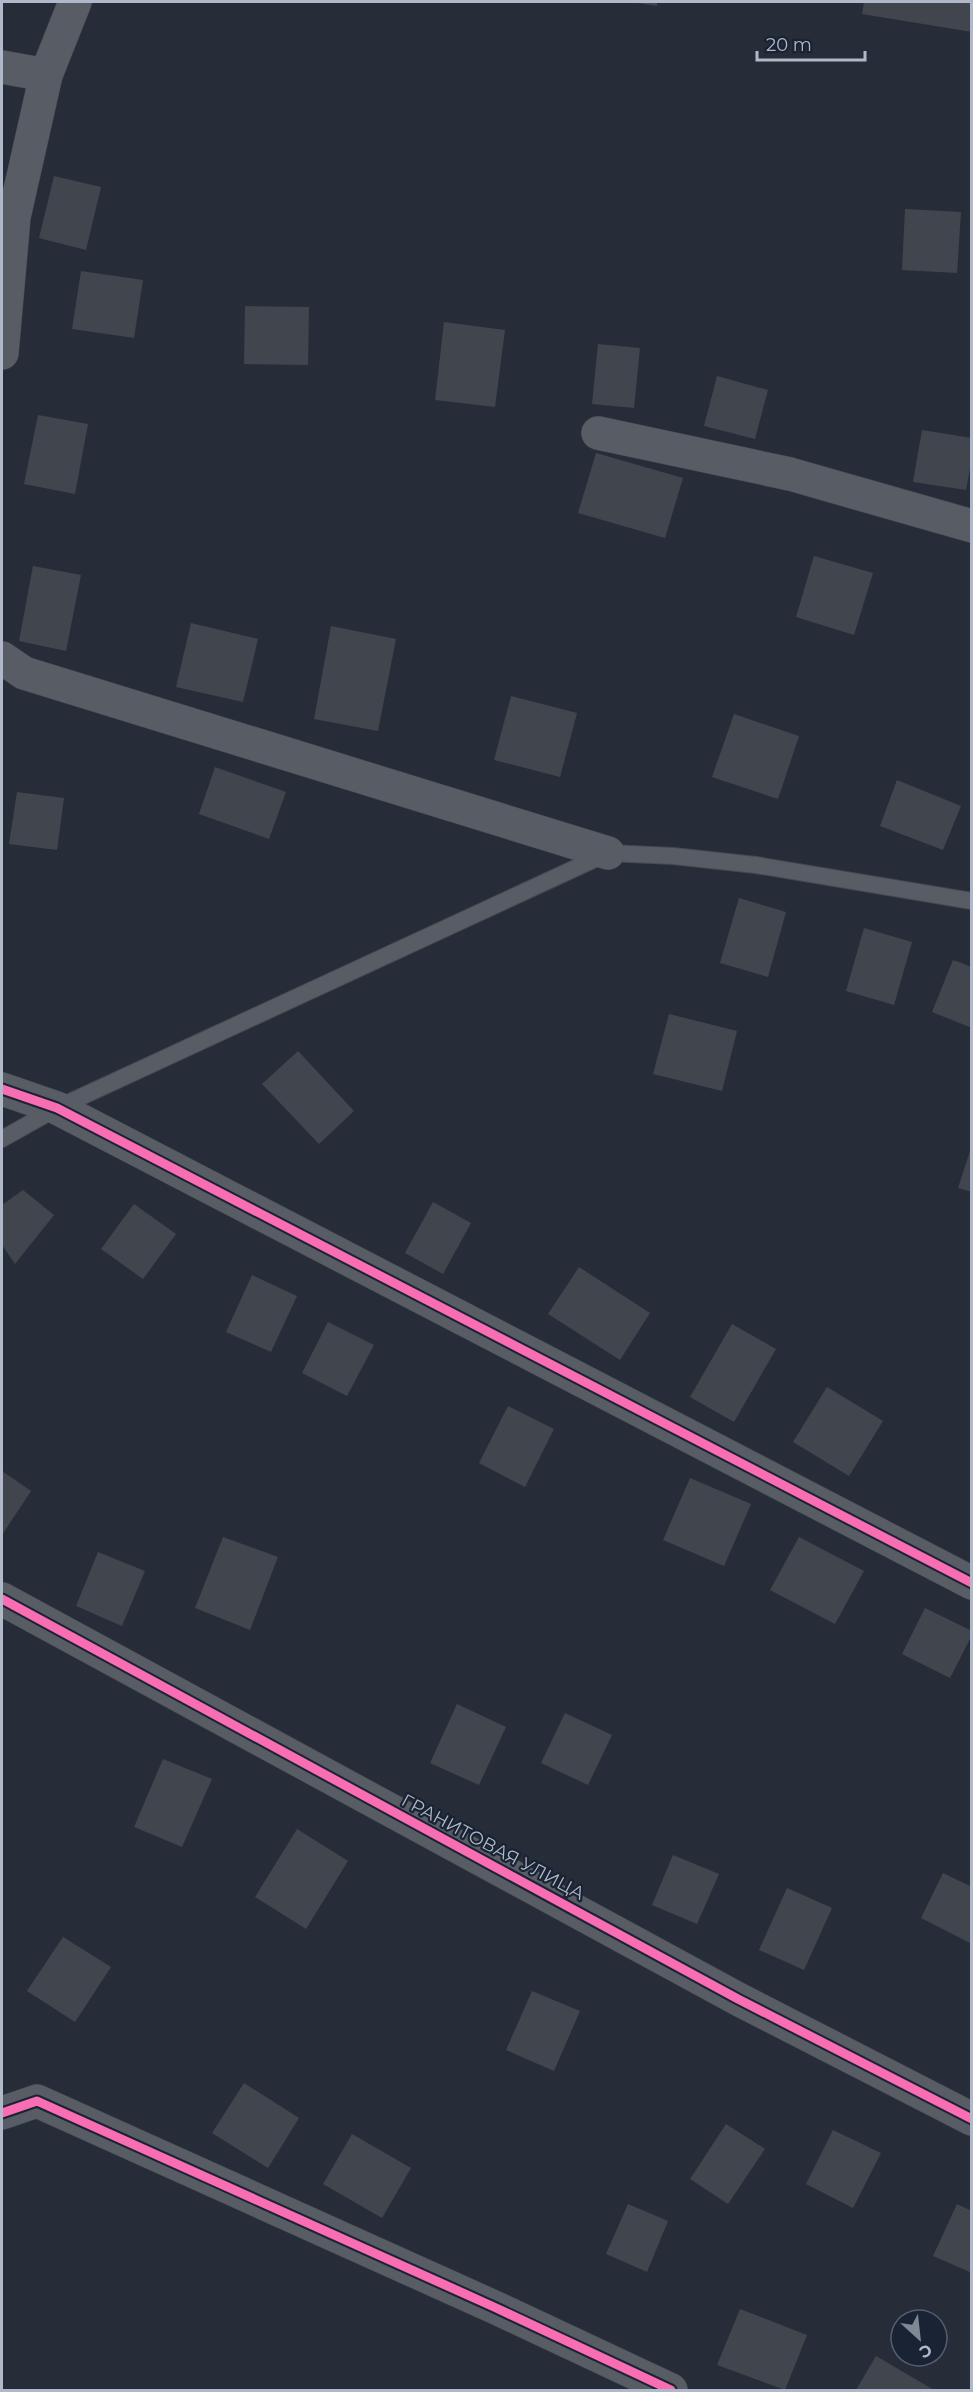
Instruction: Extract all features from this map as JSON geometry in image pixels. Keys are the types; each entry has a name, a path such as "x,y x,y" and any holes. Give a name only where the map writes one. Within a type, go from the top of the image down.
{"street":[{"path":"2,353 14,217 46,75 75,2"},
{"path":"2,67 46,75"},
{"path":"598,433 790,474 972,526"},
{"path":"2,658 24,673 608,853"},
{"path":"2,1089 57,1108 972,1583"},
{"name":"ГРАНИТОВАЯ УЛИЦА","path":"2,1599 738,1999 972,2119"},
{"path":"2,2114 37,2101 494,2307 671,2391"}],"lane":[{"path":"2,1139 57,1108 608,853 673,856 756,865 972,901"}],"building":[{"path":"632,2 657,2 657,6"},
{"path":"864,2 972,2 972,32 862,14"},
{"path":"54,176 101,187 86,250 39,238"},
{"path":"905,209 961,212 957,273 902,270"},
{"path":"81,271 143,280 134,338 72,329"},
{"path":"245,306 309,307 308,365 244,364"},
{"path":"444,322 505,330 495,407 435,400"},
{"path":"598,344 640,348 634,408 592,404"},
{"path":"717,376 768,390 755,439 704,426"},
{"path":"38,415 88,424 75,494 24,484"},
{"path":"922,430 972,438 972,458 966,490 913,482"},
{"path":"596,453 683,478 665,538 578,513"},
{"path":"814,556 873,573 854,635 796,617"},
{"path":"33,566 81,575 66,651 19,641"},
{"path":"191,623 258,639 243,702 176,687"},
{"path":"331,626 396,639 378,731 314,719"},
{"path":"511,696 577,713 560,777 494,760"},
{"path":"734,714 799,736 778,799 712,777"},
{"path":"215,767 286,792 269,839 199,814"},
{"path":"897,780 961,806 943,850 880,826"},
{"path":"17,792 64,798 57,850 9,844"},
{"path":"739,898 786,912 768,977 720,963"},
{"path":"864,928 912,942 894,1005 846,991"},
{"path":"953,960 972,967 972,1028 932,1012"},
{"path":"669,1014 737,1031 722,1091 653,1074"},
{"path":"298,1051 354,1111 319,1144 262,1084"},
{"path":"972,1148 972,1192 958,1188"},
{"path":"23,1190 54,1215 15,1264 2,1245 2,1205"},
{"path":"433,1202 471,1223 443,1274 405,1253"},
{"path":"134,1204 176,1234 143,1279 101,1249"},
{"path":"579,1267 650,1313 620,1360 548,1314"},
{"path":"252,1275 297,1296 271,1352 226,1332"},
{"path":"328,1322 374,1345 347,1396 302,1373"},
{"path":"732,1324 776,1349 734,1422 690,1397"},
{"path":"827,1387 883,1421 849,1476 793,1442"},
{"path":"508,1406 554,1429 525,1487 479,1463"},
{"path":"2,1471 31,1491 2,1535"},
{"path":"690,1478 751,1504 724,1566 663,1540"},
{"path":"223,1537 278,1557 250,1630 195,1608"},
{"path":"799,1537 864,1571 835,1624 770,1590"},
{"path":"98,1552 145,1571 122,1626 76,1606"},
{"path":"925,1608 972,1631 950,1678 902,1654"},
{"path":"457,1704 506,1727 479,1785 430,1763"},
{"path":"565,1713 612,1735 588,1785 541,1763"},
{"path":"163,1759 212,1779 182,1847 134,1827"},
{"path":"297,1829 348,1861 306,1929 255,1897"},
{"path":"673,1855 719,1874 697,1924 652,1905"},
{"path":"943,1873 972,1887 972,1944 921,1918"},
{"path":"787,1888 832,1908 804,1970 759,1950"},
{"path":"63,1937 111,1967 75,2022 27,1991"},
{"path":"532,1991 580,2011 554,2071 506,2050"},
{"path":"244,2083 299,2118 268,2168 212,2133"},
{"path":"726,2124 765,2149 728,2204 690,2179"},
{"path":"833,2130 881,2153 853,2208 806,2184"},
{"path":"352,2134 411,2168 382,2218 323,2184"},
{"path":"628,2204 668,2221 647,2272 606,2254"},
{"path":"957,2204 972,2211 972,2273 933,2256"},
{"path":"740,2309 807,2335 785,2390 717,2365"},
{"path":"876,2356 889,2364 889,2368 896,2368 934,2390 856,2390"}],"cycle path":[{"path":"2,1089 57,1108 972,1583"},
{"path":"2,1599 738,1999 972,2119"},
{"path":"2,2113 37,2101 494,2307 671,2390"}]}
